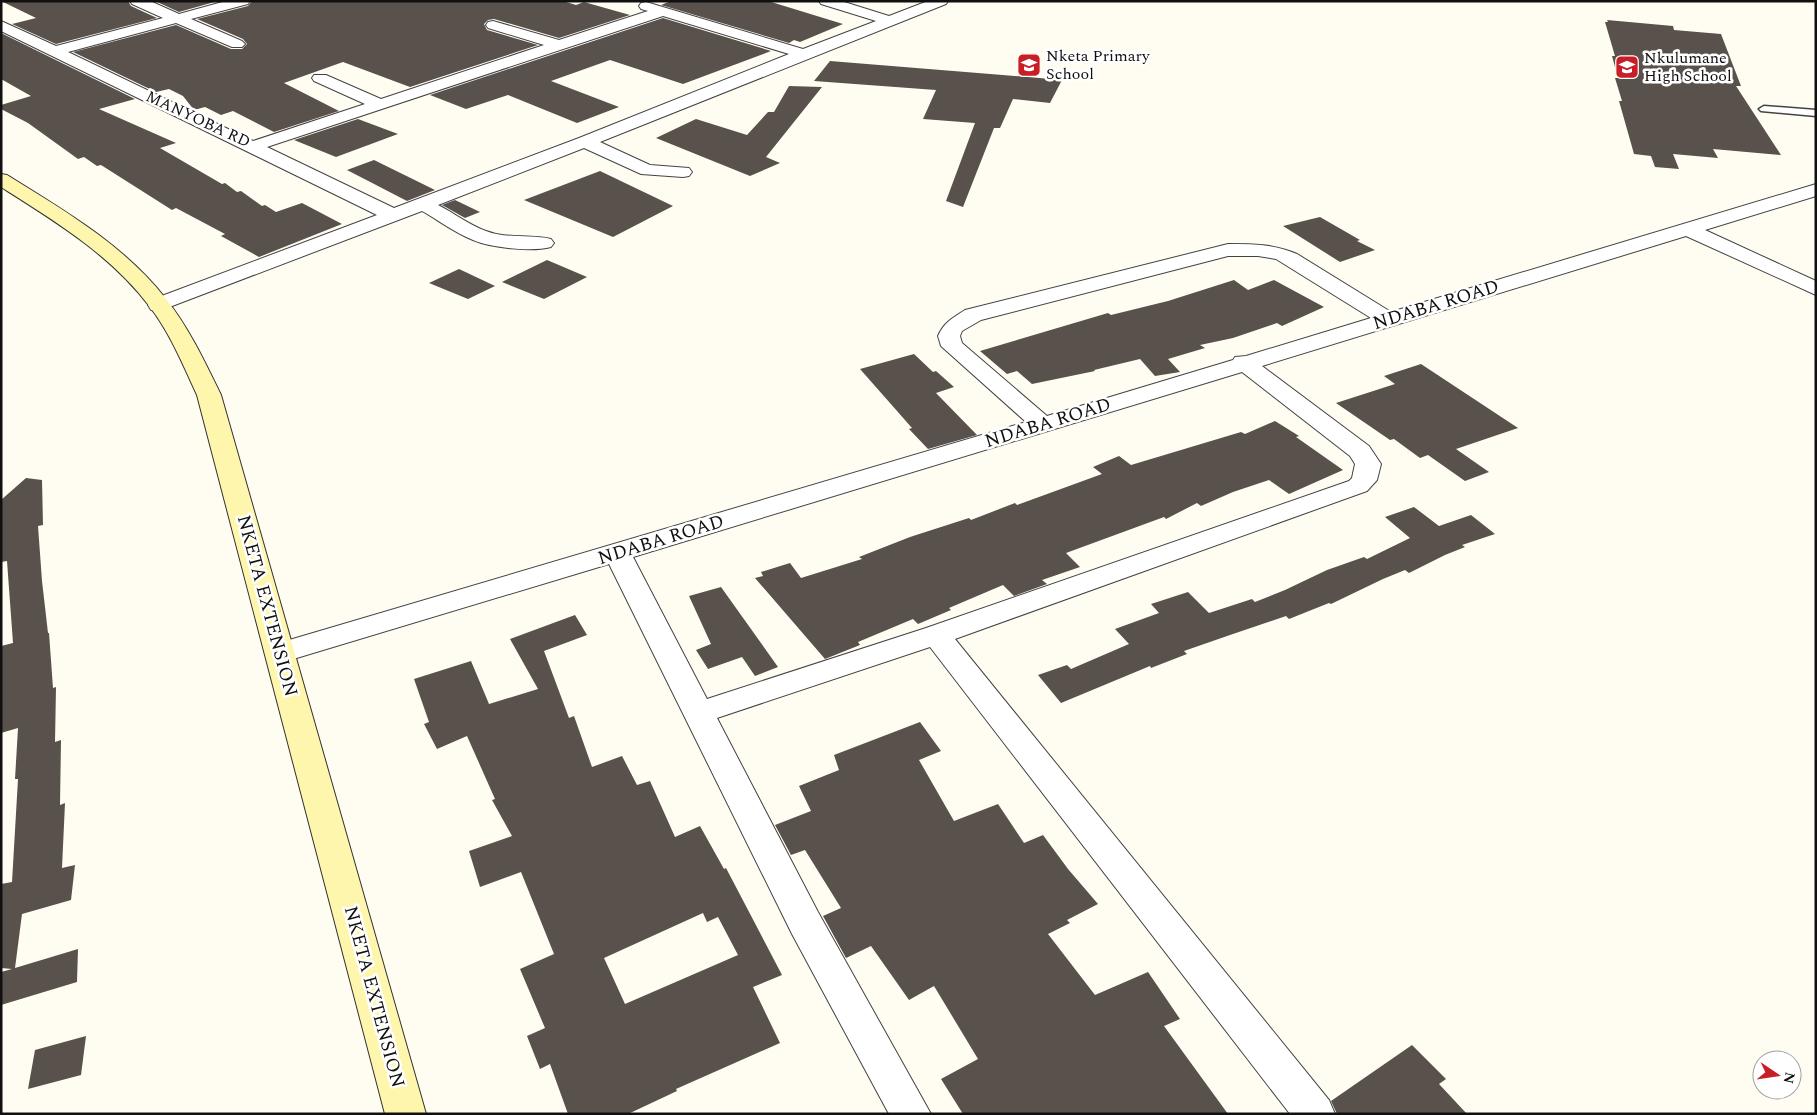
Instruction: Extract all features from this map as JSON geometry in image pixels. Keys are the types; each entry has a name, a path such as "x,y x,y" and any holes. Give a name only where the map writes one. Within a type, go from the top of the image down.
{"street":[{"path":"137,1 237,44"},
{"path":"54,51 243,1"},
{"path":"631,1 804,54"},
{"path":"826,1 890,21"},
{"path":"159,305 585,142 941,1"},
{"path":"254,146 662,11"},
{"path":"493,24 558,45"},
{"name":"MANYOBA RD","path":"1,25 393,215"},
{"path":"320,78 380,104"},
{"path":"585,142 647,170 683,172"},
{"name":"NKETA EXTENSION","path":"1,179 87,234 132,272 159,305 187,350 209,395 406,1114"},
{"name":"NDABA ROAD","path":"280,653 1043,425 1243,362 1816,190"},
{"path":"423,204 480,236 505,241 544,243"},
{"path":"1687,229 1816,289"},
{"path":"1043,425 952,346 948,336 953,327 973,315 1228,250 1239,249 1270,252 1290,258 1388,319"},
{"path":"698,713 936,635 1358,486 1364,480 1368,464 1360,451 1243,362"},
{"path":"617,553 805,923 911,1114"},
{"path":"936,635 1315,1114"}],"lane":[{"path":"1764,110 1816,113"}],"building":[{"path":"1,1 128,1 131,6 157,18 56,44 12,24 36,18"},
{"path":"155,1 218,1 179,12"},
{"path":"252,1 563,1 576,5 584,2 630,15 559,38 494,19 488,20 484,24 487,30 538,45 410,87 343,62 284,83 339,111 274,132 233,111 221,115 205,107 194,110 183,96 169,89 156,92 73,52 176,25 231,49 242,49 247,44 243,39 197,19 248,6"},
{"path":"671,1 768,1 843,24 800,42 794,40 789,43 661,5"},
{"path":"663,18 771,51 683,84 610,60 551,81 619,107 577,123 508,95 466,109 430,95"},
{"path":"1607,20 1673,26 1674,30 1721,34 1741,86 1736,86 1781,155 1713,149 1718,158 1673,154 1679,169 1655,167 1651,156 1634,154 1619,101 1622,101 1615,78 1618,78 1612,56 1615,56 1605,22 1608,22"},
{"path":"1,33 135,99 99,109 176,143 160,148 222,184 225,183 237,192 241,191 262,206 265,205 276,212 302,203 342,224 259,257 221,236 225,234 176,208 172,210 101,165 97,166 84,157 78,159 28,123 1,109 1,105 31,96 1,79"},
{"path":"830,61 1062,80 1050,103 1013,99 1000,128 994,128 963,207 946,201 975,123 923,119 936,90 814,81"},
{"path":"789,86 822,87 766,157 780,163 750,176 656,138 696,119 747,135 768,112 774,112"},
{"path":"358,119 398,134 336,157 294,140"},
{"path":"374,160 435,190 407,201 347,170"},
{"path":"600,171 673,206 613,237 524,200"},
{"path":"455,200 480,212 465,218 442,205"},
{"path":"1320,217 1360,240 1357,241 1375,250 1340,262 1283,226"},
{"path":"547,260 587,277 544,299 502,282"},
{"path":"459,269 495,286 468,299 429,283"},
{"path":"1234,280 1248,290 1274,280 1324,307 1282,326 1277,323 1233,338 1200,345 1205,348 1168,359 1180,372 1155,376 1140,359 1095,371 1032,384 1017,371 1007,374 980,351 1108,313 1111,315 1168,301"},
{"path":"914,354 933,372 936,371 954,387 936,393 977,435 928,449 909,429 912,428 860,369"},
{"path":"1421,364 1518,428 1456,449 1489,472 1465,481 1428,455 1420,458 1394,439 1390,440 1336,403 1395,384 1384,376"},
{"path":"1275,421 1299,436 1296,437 1343,470 1289,494 1269,480 1233,492 1201,506 1197,503 1166,519 1164,517 1066,553 1080,567 1042,580 1047,584 1014,596 1003,585 949,608 951,610 918,624 913,619 858,642 860,645 825,659 755,578 763,576 761,572 790,563 801,578 862,559 859,557 910,537 969,518 971,520 1015,503 1017,505 1102,474 1093,467 1119,456 1131,465 1241,432 1245,434"},
{"path":"26,478 42,480 43,525 38,526 53,688 56,687 55,742 61,740 60,805 65,803 62,868 75,865 71,900 22,914 15,968 78,949 77,982 1,1005 1,972 12,969 1,968 1,884 12,882 18,779 15,779 18,728 1,733 1,646 13,643 7,561 1,562 1,500"},
{"path":"1414,507 1439,526 1471,515 1495,534 1462,545 1465,547 1409,573 1405,570 1331,604 1329,603 1289,619 1286,616 1184,651 1187,654 1151,668 1150,666 1061,703 1038,675 1067,665 1071,669 1129,644 1115,629 1159,613 1151,604 1188,592 1209,613 1252,599 1255,602 1327,570 1364,557 1367,559 1410,538 1385,517"},
{"path":"721,587 778,667 755,676 742,657 708,669 696,650 711,644 689,596"},
{"path":"575,615 587,635 544,651 569,718 574,716 592,767 622,756 637,785 650,781 675,837 700,826 724,869 726,868 782,975 753,987 780,1043 676,1089 677,1091 628,1114 568,1114 550,1064 540,1069 527,1036 545,1028 520,969 554,954 521,872 480,887 469,851 512,836 492,800 495,799 467,736 437,749 424,724 429,722 414,679 471,661 489,704 538,689 510,639","holes":["703,913 707,922 718,917 738,955 625,1004 604,958"]},
{"path":"920,722 941,751 919,760 954,821 998,804 1024,843 1043,835 1068,869 1098,904 1067,920 1070,923 1048,934 1095,995 1148,972 1180,1019 1164,1026 1228,1114 963,1114 941,1079 978,1059 934,986 909,1000 871,946 846,958 823,916 841,908 805,850 791,855 775,825 811,811 799,786 839,770 834,755"},
{"path":"86,1036 81,1075 28,1089 35,1050"},
{"path":"1412,1045 1446,1079 1439,1084 1467,1114 1337,1114 1331,1101"}],"place":[{"name":"Nketa Primary School","path":"1029,65"},
{"name":"Nkulumane High School","path":"1627,67"}]}
